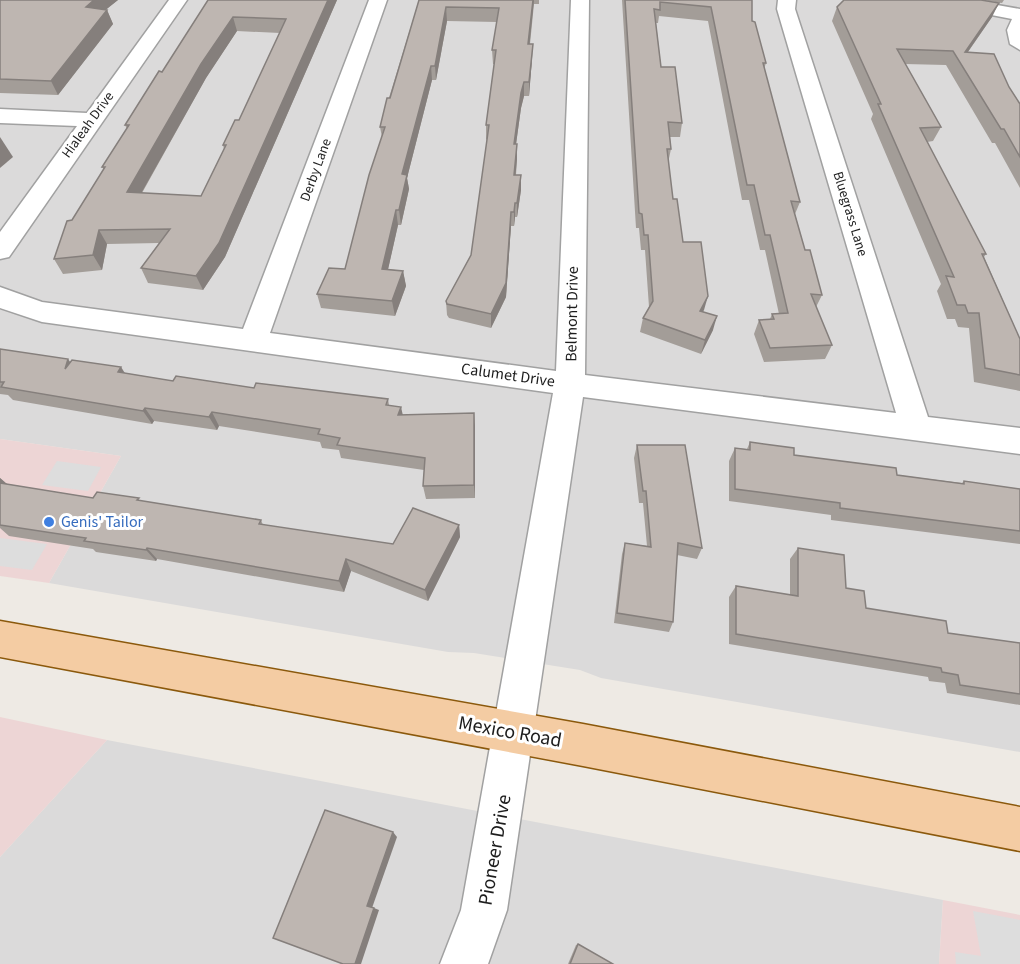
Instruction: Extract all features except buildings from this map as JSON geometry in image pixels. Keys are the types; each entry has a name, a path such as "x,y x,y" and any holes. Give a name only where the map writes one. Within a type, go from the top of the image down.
{"main road":[{"name":"Mexico Road","path":"0,639 152,669 515,732 1020,829"}],"street":[{"name":"Hialeah Drive","path":"0,250 178,0"},
{"name":"Derby Lane","path":"254,339 378,0"},
{"name":"Belmont Drive","path":"515,732 570,384 580,0"},
{"name":"Bluegrass Lane","path":"787,0 790,20 916,427"},
{"path":"940,0 1020,15"},
{"path":"1020,21 1017,30 1020,44"},
{"path":"0,116 92,120"},
{"name":"Calumet Drive","path":"0,296 18,306 42,312 254,339 570,384 1020,441"},
{"name":"Pioneer Drive","path":"464,964 484,910 515,732"}],"shaded area":[{"path":"0,0 1020,0 1020,752 601,678 580,670 474,653 448,652 49,583 121,456 0,439"},
{"path":"0,439 121,456 49,583 0,576"},
{"path":"57,461 101,467 88,491 42,485"},
{"path":"0,538 47,544 32,570 0,566"},
{"path":"0,717 107,740 0,857"},
{"path":"107,740 943,900 939,964 0,964 0,857"},
{"path":"943,900 1020,915 1020,964 939,964"},
{"path":"973,911 1020,920 1020,964 956,964 955,952 981,956"}],"place":[{"name":"Genis' Tailor","path":"49,522"}]}
